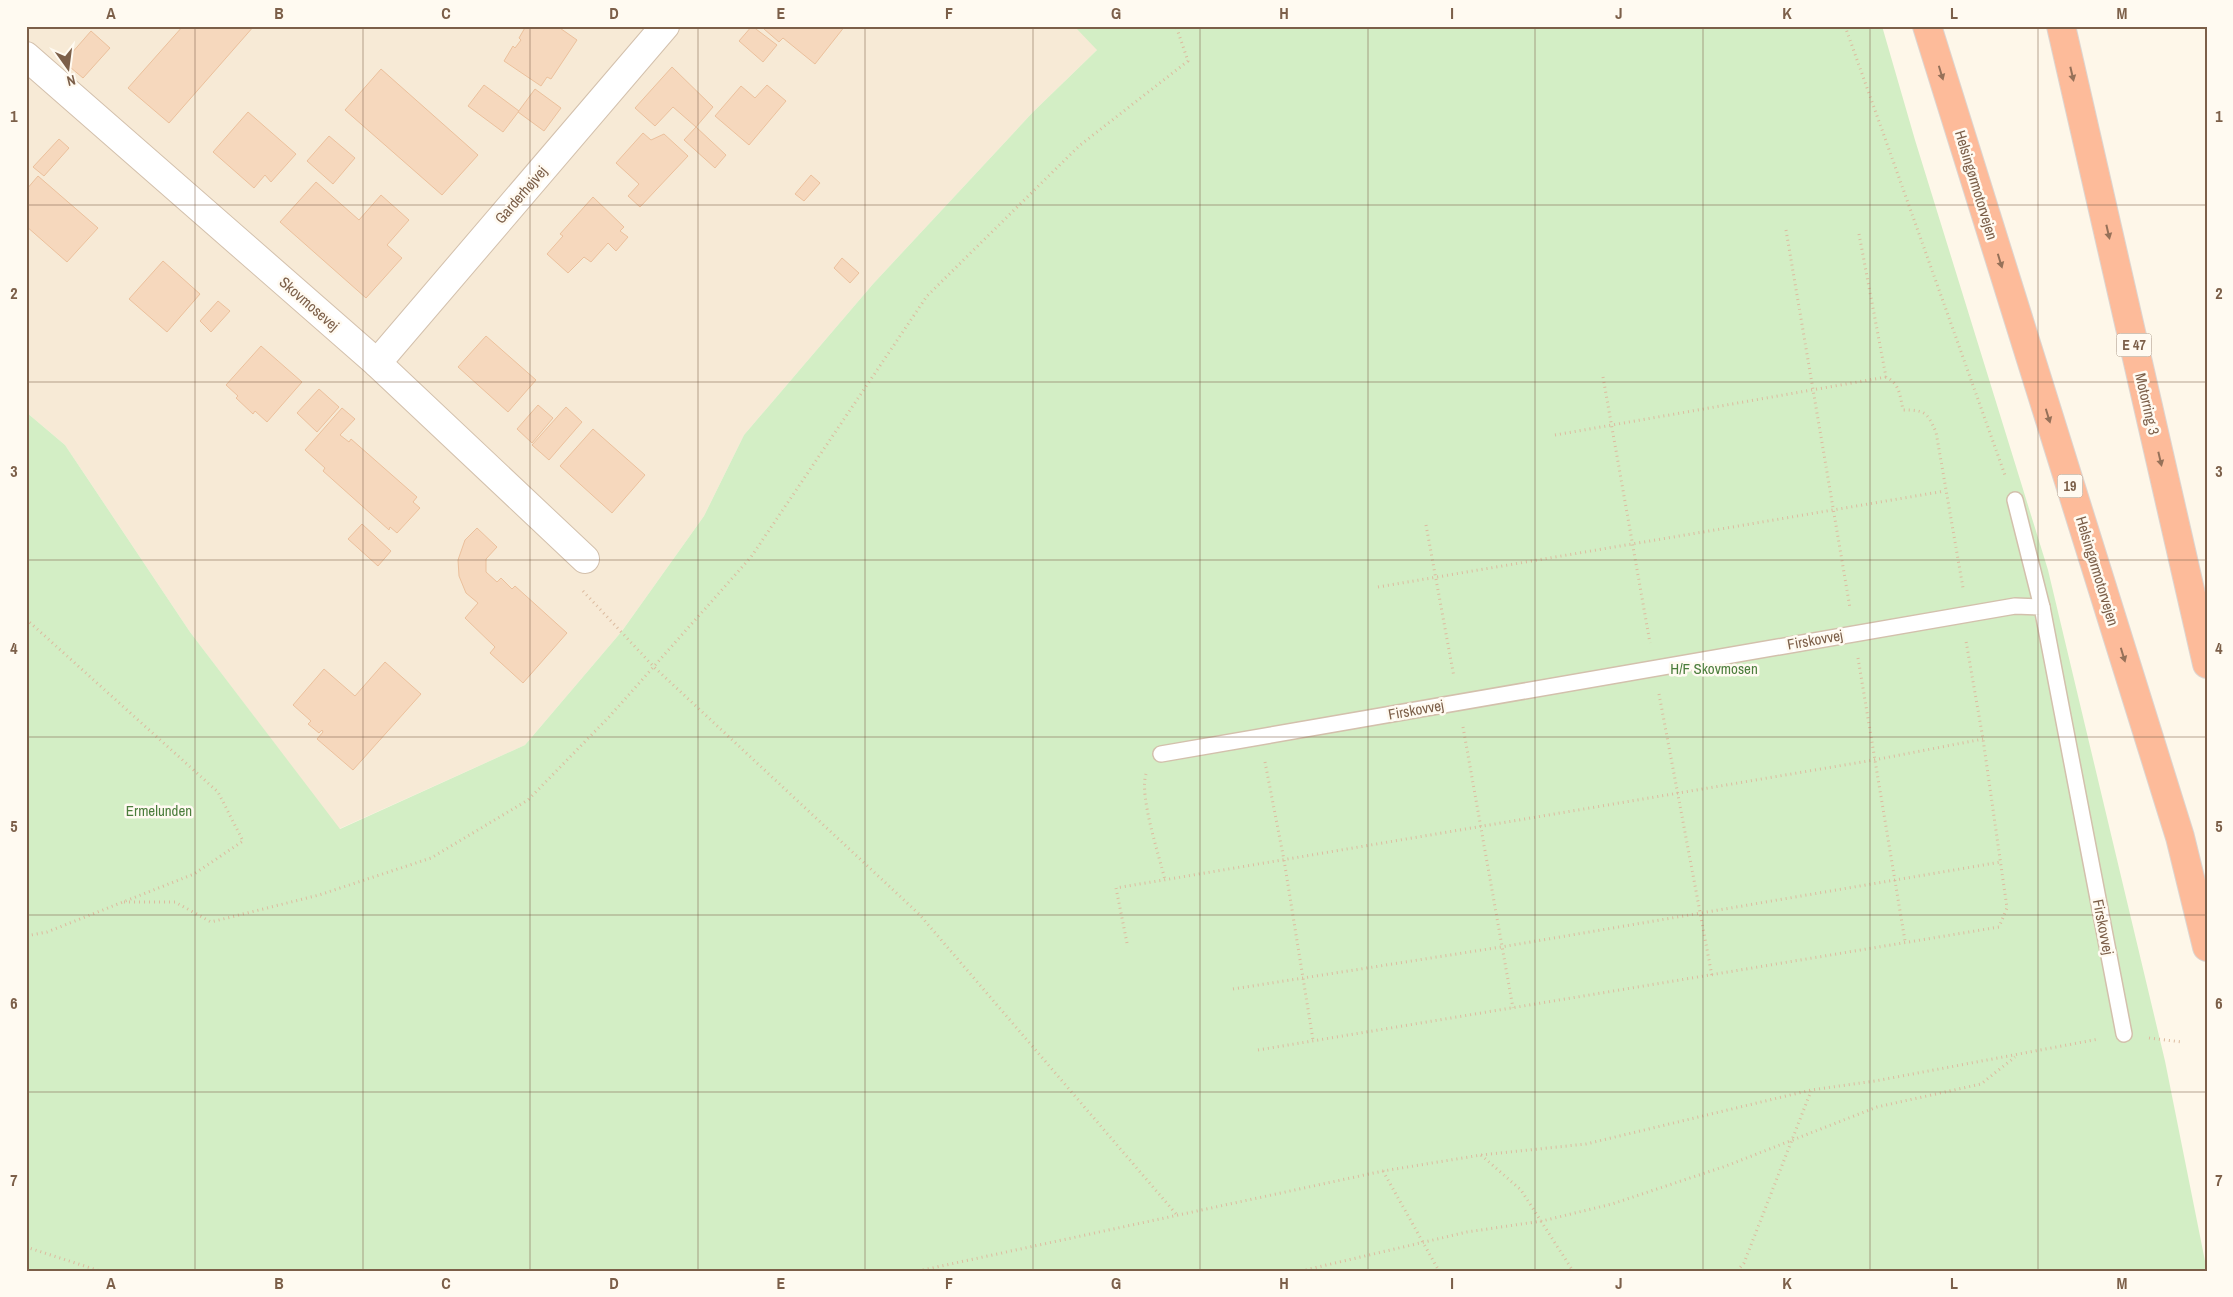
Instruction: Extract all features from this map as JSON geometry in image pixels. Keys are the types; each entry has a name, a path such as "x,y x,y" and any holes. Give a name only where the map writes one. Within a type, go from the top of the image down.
{"highway":[{"name":"Helsingørmotorvejen","path":"1926,26 2177,827 2207,947"},
{"name":"Motorring 3","path":"2061,26 2207,664"}],"street":[{"name":"Garderhøjvej","path":"377,363 664,26"},
{"name":"Skovmosevej","path":"26,56 377,363 585,559"}],"lane":[{"path":"2014,500 2042,607"},
{"name":"Firskovvej","path":"1162,754 2015,606 2042,607 2124,1034"}],"path":[{"path":"124,902 174,902 211,922 320,895 431,858 528,800 610,717 751,557 927,296 1079,146 1188,61 1176,26"},
{"path":"1845,26 2014,500"},
{"path":"1786,230 1905,941"},
{"path":"1859,234 1886,377"},
{"path":"1258,1050 1999,926 2007,908 1983,739 1966,638 1968,614 1945,491 1941,449 1930,417 1920,410 1903,410 1895,382 1886,377 1555,435"},
{"path":"1378,587 1945,491"},
{"path":"1426,525 1512,1008"},
{"path":"585,559 572,579 654,667 920,914 1177,1216"},
{"path":"26,619 218,792 243,841 194,874 47,932 26,936"},
{"path":"1260,737 1284,860 1313,1040"},
{"path":"1127,942 1116,888 1874,760 1983,739"},
{"path":"1162,754 1148,766 1144,780 1146,800 1165,880"},
{"path":"1233,989 1501,947 2001,862"},
{"path":"918,1271 1383,1171 1480,1155 1586,1144 1811,1090 1875,1081 2015,1056 2124,1034 2182,1042"},
{"path":"1301,1271 1467,1232 1542,1221 1612,1204 1726,1166 1877,1107 1982,1084 2015,1056"},
{"path":"1737,1271 1744,1264 1811,1090"},
{"path":"1480,1155 1521,1190 1573,1271"},
{"path":"1383,1171 1439,1271"},
{"path":"26,1247 100,1271"}],"shaded area":[{"path":"26,26 1074,26 1098,49 1033,112 873,284 744,435 704,516 622,631 525,745 339,829 190,632 65,445 26,412"}],"green space":[{"path":"1074,26 1882,26 1915,140 2048,570 2165,1061 2207,1271 26,1271 26,412 65,445 190,632 340,829 525,745 622,631 704,516 744,435 873,284 1033,112 1097,50"}],"building":[{"path":"183,26 254,26 169,123 128,88"},
{"path":"526,26 557,26 577,40 551,79 547,77 541,86 504,61 513,46 515,48 521,40 519,38"},
{"path":"752,26 777,45 763,62 739,41"},
{"path":"766,26 845,26 815,64 783,38 779,42 764,29"},
{"path":"91,31 110,48 83,78 64,62"},
{"path":"672,67 713,107 696,127 673,107 655,126 635,108"},
{"path":"381,69 478,155 442,195 345,110"},
{"path":"484,85 519,111 503,132 468,106"},
{"path":"767,85 786,101 749,145 715,116 741,86 755,98"},
{"path":"535,89 561,108 544,131 518,112"},
{"path":"248,112 296,154 271,182 265,175 254,188 213,152"},
{"path":"696,127 726,155 715,168 684,140"},
{"path":"643,133 651,140 664,134 688,156 640,207 628,196 639,184 616,163"},
{"path":"329,136 355,158 333,184 307,161"},
{"path":"59,139 69,148 44,176 33,167"},
{"path":"811,175 820,183 804,201 795,194"},
{"path":"38,176 98,228 67,262 26,226 26,190"},
{"path":"316,182 359,220 381,195 409,220 387,245 402,258 366,298 280,222"},
{"path":"593,197 624,227 620,231 628,237 616,251 608,243 591,262 584,257 568,273 547,254 563,236 560,234"},
{"path":"842,258 859,273 850,283 834,268"},
{"path":"163,261 200,294 167,332 129,299"},
{"path":"218,301 230,311 211,332 200,321"},
{"path":"486,336 536,380 508,412 458,367"},
{"path":"261,346 302,382 267,422 255,411 253,414 236,398 238,396 226,385"},
{"path":"319,389 339,407 317,432 297,413"},
{"path":"538,405 553,418 532,443 517,429"},
{"path":"566,407 582,422 549,460 532,445"},
{"path":"342,408 355,419 340,435 349,442 351,439 417,497 413,502 420,508 397,533 390,527 389,530 323,471 325,468 305,450"},
{"path":"593,429 645,475 612,513 560,466"},
{"path":"362,524 391,551 378,566 348,539"},
{"path":"477,528 497,547 486,559 486,572 497,582 501,578 512,589 515,586 567,633 523,683 490,653 495,647 465,618 478,603 466,593 459,576 458,560 465,540"},
{"path":"385,662 421,694 353,770 317,739 323,732 322,730 319,733 308,724 311,721 293,705 324,669 355,696"}],"park label":[{"name":"H/F Skovmosen","path":"1714,669"},
{"name":"Ermelunden","path":"159,811"}]}
